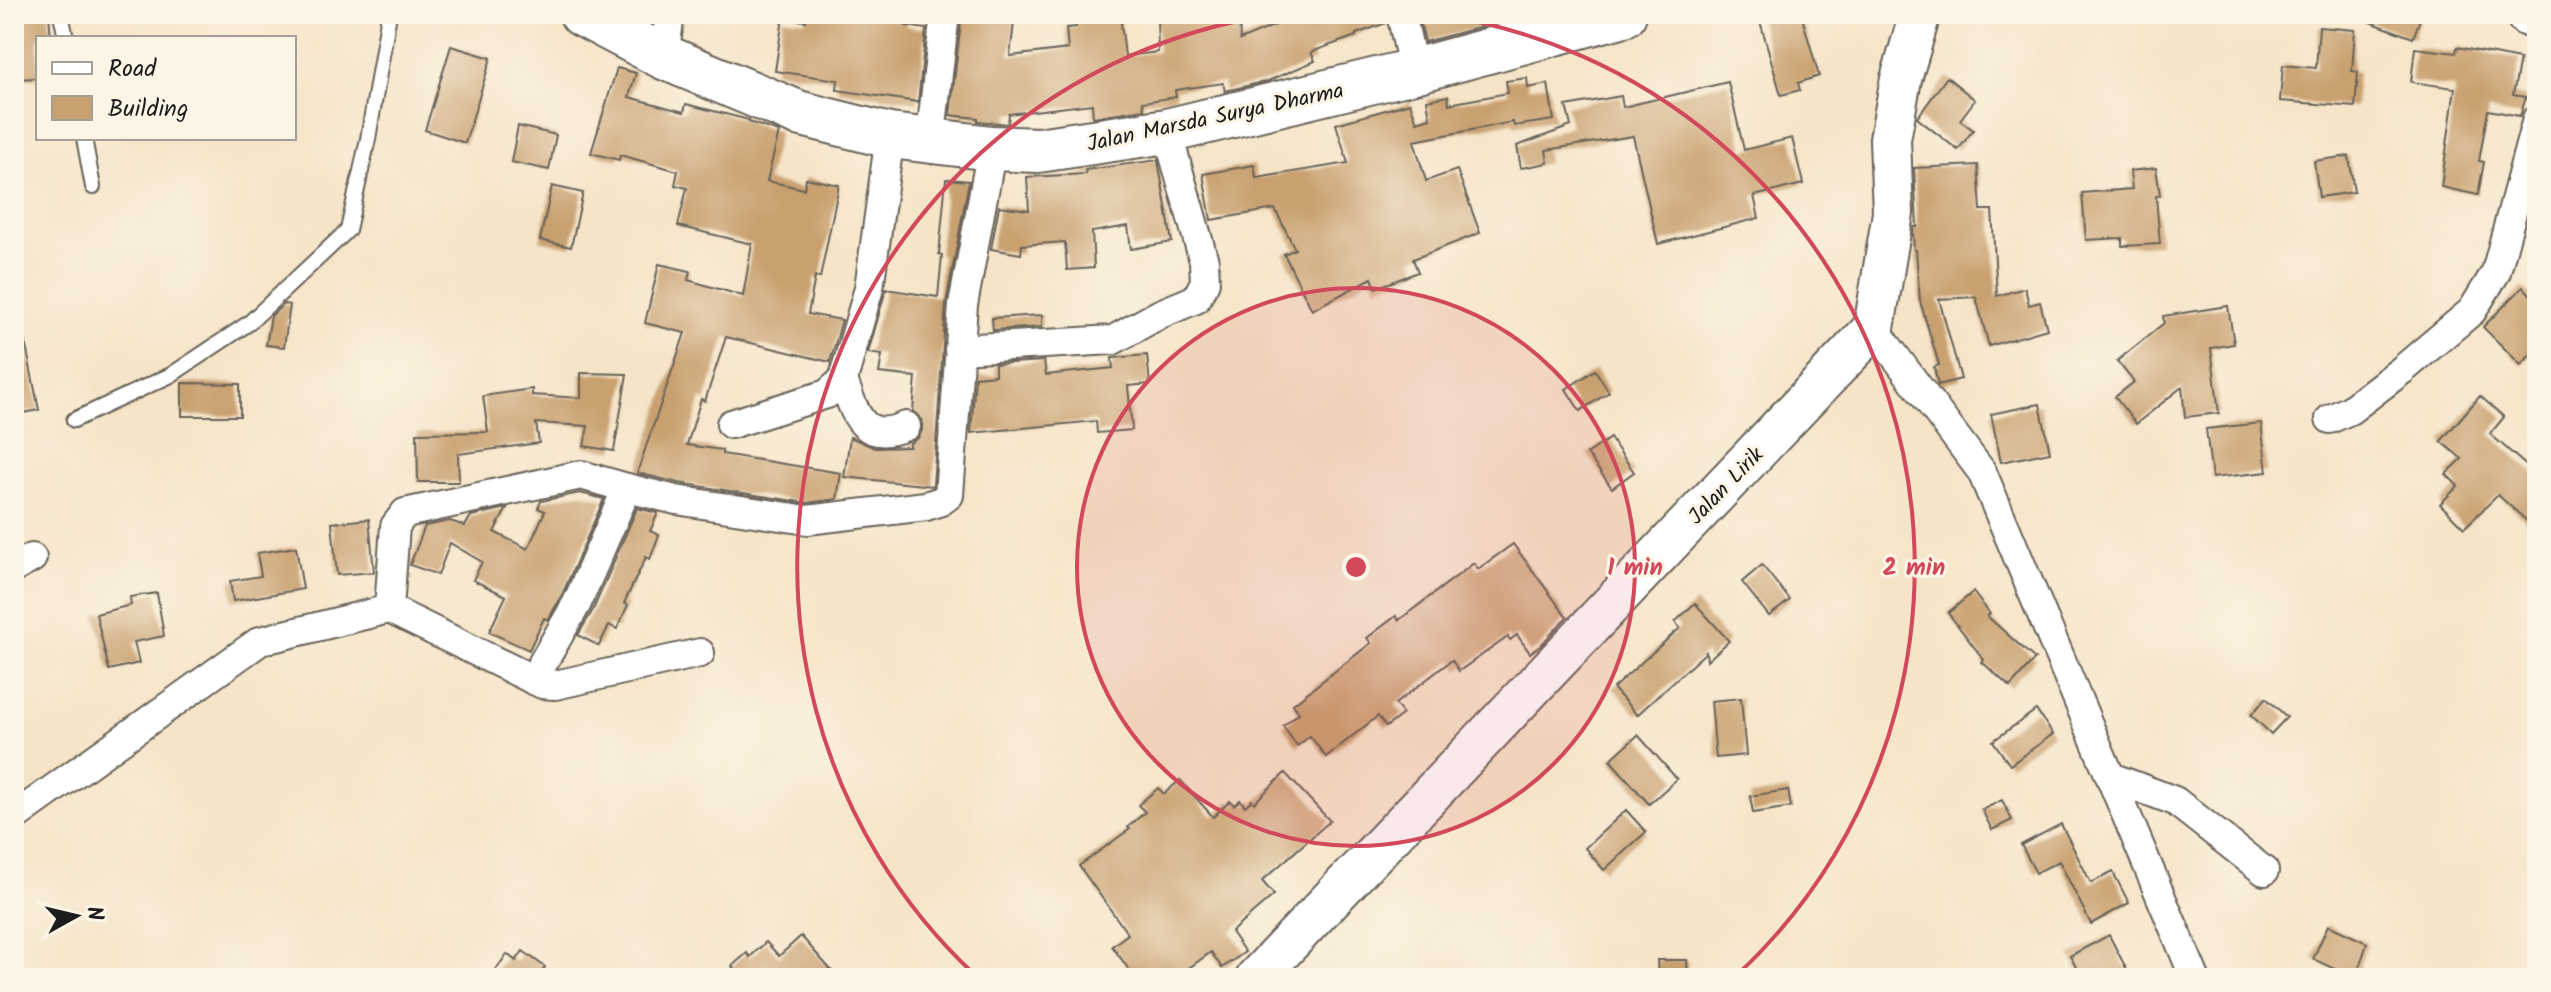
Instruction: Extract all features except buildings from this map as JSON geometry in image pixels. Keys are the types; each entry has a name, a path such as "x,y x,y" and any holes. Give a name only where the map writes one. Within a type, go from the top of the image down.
{"highway":[{"name":"Jalan Marsda Surya Dharma","path":"582,14 664,57 798,113 910,139 1038,150 1076,147 1167,131 1414,71 1624,14"},
{"path":"2528,14 2537,18"}],"main road":[{"path":"1874,328 1893,213 1890,139 1901,79 1920,14"},
{"name":"Jalan Lirik","path":"1256,978 1874,328"}],"street":[{"path":"664,57 670,14"},
{"path":"731,424 827,394 843,380 945,14"},
{"path":"1401,14 1414,71"},
{"path":"2330,419 2350,410 2472,311 2496,272 2537,119"},
{"path":"959,349 1113,340 1160,314 1196,299 1205,282 1204,261 1167,131"},
{"path":"389,609 395,526 405,513 581,475 676,500 807,520 926,506 949,495 963,305 992,148"},
{"path":"1874,328 1982,472 2195,978"},
{"path":"843,380 858,419 872,431 889,433 906,426"},
{"path":"533,680 577,603 627,488"},
{"path":"14,817 260,641 389,609 542,684 555,685 700,653"},
{"path":"2111,777 2175,801 2264,871"}],"lane":[{"path":"61,14 66,36"},
{"path":"74,420 171,375 249,323 348,230 368,139 389,14"},
{"path":"84,140 93,187"}]}
